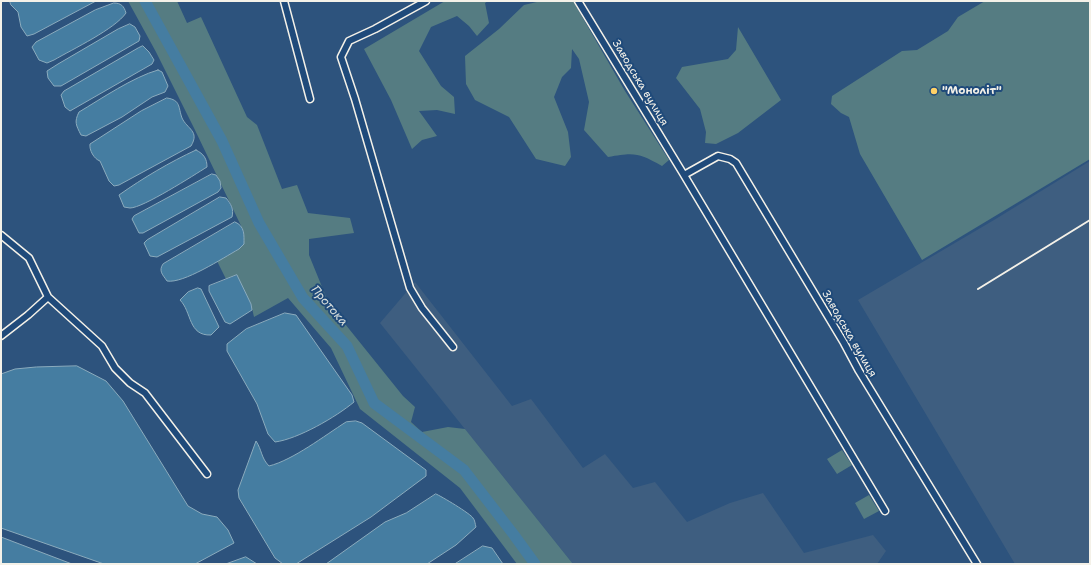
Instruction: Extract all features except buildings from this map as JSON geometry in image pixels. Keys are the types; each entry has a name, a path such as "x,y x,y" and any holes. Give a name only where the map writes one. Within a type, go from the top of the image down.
{"street":[{"path":"284,1 310,99"},
{"path":"426,1 375,29 349,41 341,57 356,99 410,288 422,308 453,347"},
{"name":"Заводська вулиця","path":"578,1 885,511"},
{"name":"Заводська вулиця","path":"684,175 718,156 730,159 736,163 874,396 977,564"},
{"path":"1,235 29,258 48,297 102,346 115,368 130,383 145,393 207,474"},
{"path":"1,336 48,297"}],"shaded area":[{"path":"10,1 96,1 34,34 27,36 21,27 18,12 11,5"},
{"path":"114,3 122,5 126,13 113,26 54,60 47,63 39,60 32,47 36,42 95,10"},
{"path":"130,24 135,27 140,36 139,41 61,86 54,86 48,78 47,71 118,29"},
{"path":"143,46 154,60 152,64 70,111 65,107 61,95 64,91"},
{"path":"158,70 162,72 168,86 165,92 152,97 122,117 86,136 81,135 76,124 76,118 79,112 128,83 148,73"},
{"path":"167,98 177,102 184,122 192,130 194,137 191,146 119,185 114,186 109,181 100,161 92,154 90,144 141,111"},
{"path":"196,150 204,157 207,167 146,203 137,207 124,207 119,195 138,182"},
{"path":"1090,161 1090,564 1015,564 858,300 994,220"},
{"path":"212,174 216,175 220,181 221,188 218,192 143,233 139,233 132,219 134,216"},
{"path":"220,197 226,198 232,207 232,217 157,257 150,256 144,243 147,240"},
{"path":"235,222 241,226 244,234 244,244 239,249 193,275 183,279 167,281 161,271 163,264"},
{"path":"237,275 251,304 252,310 230,324 225,322 209,291 209,286"},
{"path":"415,282 512,406 531,399 583,468 605,454 633,488 655,482 687,522 730,503 763,493 804,553 873,535 886,551 877,564 573,564 380,323"},
{"path":"198,288 201,289 219,327 211,335 198,332 194,328 184,305 180,300 188,292"},
{"path":"285,313 296,315 352,395 354,402 337,414 305,432 295,437 275,442 268,434 257,404 227,351 227,344 246,329"},
{"path":"77,366 106,381 123,401 188,506 202,514 217,517 228,530 234,543 195,564 104,564 1,528 1,374 15,369"},
{"path":"356,421 362,423 426,470 426,476 371,517 296,564 283,564 275,558 239,498 238,490 256,441 264,460 269,466 288,459 346,422"},
{"path":"436,494 456,505 471,516 476,527 456,545 427,564 326,564 385,522 406,513"},
{"path":"1,537 72,564 1,564"},
{"path":"483,546 492,548 503,564 455,564"},
{"path":"246,557 257,564 226,564"}],"green space":[{"path":"128,1 177,1 187,23 201,17 247,117 257,125 282,189 297,185 308,213 350,218 354,233 309,239 309,255 329,304 403,396 415,407 411,422 422,432 448,427 465,429 573,564 517,564 460,488 360,409 331,348 288,298 254,317 251,304 236,275 226,279 217,261 239,249 244,232 156,52"},
{"path":"445,1 488,1 485,3 489,23 477,36 469,26 457,16 431,27 419,51 441,86 454,97 455,114 437,110 419,111 437,136 422,140 412,149 391,100 364,49"},
{"path":"541,1 573,1 625,91 669,160 662,166 648,158 631,154 608,157 584,130 589,102 579,59 572,49 571,68 562,77 554,97 568,132 571,157 565,166 536,159 509,117 475,100 466,84 465,56 499,29 524,5"},
{"path":"985,1 1090,1 1090,159 922,260 860,154 849,117 841,113 831,104 832,96 902,51 917,50 948,31 958,17"},
{"path":"738,27 781,100 738,133 716,144 705,143 706,132 700,109 676,78 682,67 728,59 736,50"},
{"path":"842,450 852,465 837,474 827,459"},
{"path":"869,495 879,511 864,519 855,503"}],"waterway":[{"name":"Протока","path":"145,1 222,141 259,223 303,298 347,346 374,403 464,470 535,564"}],"railway":[{"path":"978,289 1090,220"}],"place":[{"name":"\"Моноліт\"","path":"934,91"}]}
